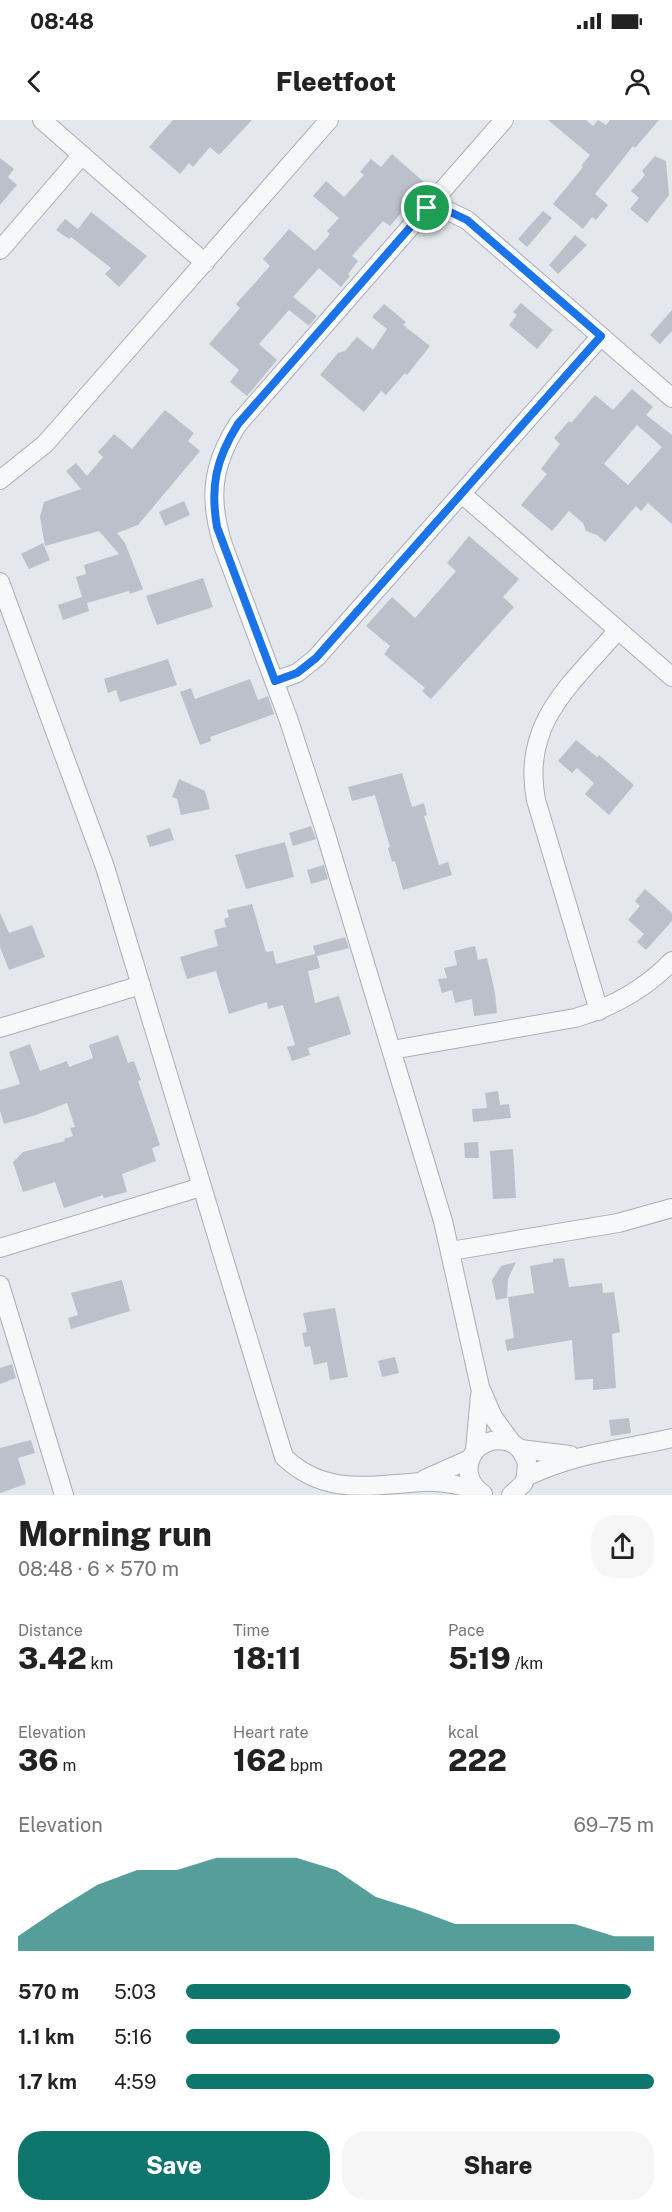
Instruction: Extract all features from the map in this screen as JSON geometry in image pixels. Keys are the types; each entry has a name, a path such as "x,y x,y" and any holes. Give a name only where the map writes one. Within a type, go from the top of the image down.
{"street":[{"path":"42,120 205,262"},
{"path":"0,480 45,444 329,120"},
{"path":"504,120 238,424 226,442 218,462 213,505 217,527 275,681 313,791 392,1050 451,1251 480,1387 493,1417 527,1462 518,1489"},
{"path":"0,250 82,155"},
{"path":"449,182 456,202 467,220"},
{"path":"427,208 448,211 467,220 672,398"},
{"path":"275,681 297,673 316,658 601,336"},
{"path":"462,494 672,677"},
{"path":"0,582 85,809 141,985 278,1440 289,1464 308,1483 324,1490 341,1493 411,1483 438,1482 481,1493"},
{"path":"599,1011 536,800 532,770 536,741 548,714 618,630"},
{"path":"392,1050 575,1018 599,1011 625,999 649,983 672,961"},
{"path":"0,1028 141,985"},
{"path":"0,1248 201,1187"},
{"path":"451,1251 618,1223 672,1208"},
{"path":"0,1286 64,1495"},
{"path":"480,1387 480,1419 469,1476 481,1493"},
{"path":"518,1489 556,1464 586,1454 672,1438"},
{"path":"411,1483 473,1455 493,1440 553,1454 586,1454"}],"building":[{"path":"173,120 252,120 219,155 210,147 193,167 189,163 180,174 149,147"},
{"path":"548,120 586,120 593,126 598,120 606,125 610,120 659,120 635,148 633,146 595,194 608,205 596,220 592,217 583,229 553,204 590,155"},
{"path":"392,154 426,184 390,226 383,221 352,256 358,261 341,287 319,268 293,297 317,316 309,326 289,310 259,344 277,360 247,396 230,382 239,370 209,344 240,308 236,304 270,266 263,259 289,229 315,251 330,234 327,231 339,218 313,196 326,181 344,197 364,175 360,172 371,159 381,167"},
{"path":"655,156 666,161 669,195 647,223 630,209 639,198 631,191 645,175 642,171"},
{"path":"0,158 14,169 8,177 17,185 0,205"},
{"path":"543,211 552,218 527,247 518,239"},
{"path":"91,212 147,256 119,287 105,274 111,268 71,237 69,239 56,230 65,219 78,229"},
{"path":"575,235 587,245 558,274 549,265"},
{"path":"521,303 553,330 537,349 509,325 517,315 513,312"},
{"path":"384,304 406,322 403,325 430,346 407,375 405,373 386,395 381,391 364,412 320,375 338,353 345,351 357,337 373,350 387,329 372,317"},
{"path":"672,310 672,331 660,344 650,335"},
{"path":"632,389 653,407 646,415 672,435 672,524 648,503 641,511 636,506 605,542 597,535 586,531 583,523 569,511 552,531 521,505 547,474 541,469 560,444 554,438 569,421 571,423 595,395 613,410","holes":["637,425 662,447 628,485 604,464"]},
{"path":"165,410 194,433 188,441 200,451 138,525 117,533 125,543 143,589 87,603 89,611 63,620 58,605 82,597 76,577 86,574 84,565 119,554 99,531 45,546 40,517 44,502 81,489 66,471 76,463 87,476 103,457 98,452 114,434 132,449"},
{"path":"184,501 190,515 165,526 159,512"},
{"path":"469,536 519,579 503,597 514,607 431,699 422,691 425,688 384,654 390,646 366,626 392,597 415,618 456,571 447,563"},
{"path":"43,543 50,560 29,569 21,554"},
{"path":"203,578 213,607 157,625 146,596"},
{"path":"168,659 177,685 120,702 116,690 108,693 104,679"},
{"path":"250,679 258,700 268,696 274,714 210,737 211,741 200,745 180,692 191,688 195,699"},
{"path":"576,740 597,757 599,755 634,785 609,815 585,794 594,783 577,768 572,773 558,761"},
{"path":"402,773 412,807 424,803 427,815 424,816 439,865 448,862 452,875 403,890 395,861 392,862 375,795 352,801 348,787"},
{"path":"179,779 205,791 210,809 181,815 177,799 172,797"},
{"path":"311,826 316,839 293,846 289,833"},
{"path":"170,828 174,840 150,847 146,836"},
{"path":"285,842 294,877 246,889 235,855"},
{"path":"324,865 328,879 311,884 307,870"},
{"path":"645,889 672,913 672,921 646,950 637,942 644,934 628,920 640,906 635,901"},
{"path":"252,904 266,952 273,951 276,964 315,954 313,946 345,937 349,948 317,956 320,968 308,971 315,1003 339,996 351,1034 308,1048 310,1055 292,1061 287,1047 295,1045 283,1005 268,1009 267,1002 229,1014 216,971 187,979 180,957 218,946 214,930 226,927 224,919 229,917 227,910"},
{"path":"0,913 9,933 32,925 45,957 9,970 0,947"},
{"path":"475,946 478,960 487,958 497,1013 474,1016 472,999 455,1003 452,990 442,993 438,979 447,978 444,968 457,965 454,951"},
{"path":"118,1035 128,1063 134,1061 141,1080 138,1081 160,1145 152,1148 156,1161 122,1174 127,1192 104,1198 103,1195 64,1208 55,1182 23,1192 13,1162 23,1152 65,1141 64,1139 73,1136 70,1128 75,1127 67,1103 4,1124 0,1111 0,1090 20,1084 9,1052 30,1044 40,1071 67,1061 69,1067 93,1058 89,1045"},
{"path":"498,1091 500,1105 509,1104 511,1118 473,1122 472,1109 487,1108 485,1093"},
{"path":"478,1142 479,1158 465,1158 464,1143"},
{"path":"513,1149 516,1198 493,1199 490,1151"},
{"path":"564,1258 569,1287 602,1283 603,1293 614,1292 620,1332 612,1334 616,1388 593,1390 593,1379 575,1380 572,1340 507,1351 505,1340 514,1338 508,1297 534,1293 530,1266"},
{"path":"516,1262 508,1279 507,1298 496,1300 492,1280 501,1266"},
{"path":"122,1280 130,1311 71,1329 68,1318 78,1315 71,1293"},
{"path":"335,1308 348,1377 330,1380 327,1362 314,1365 310,1346 305,1347 302,1333 307,1332 303,1313"},
{"path":"395,1357 399,1373 382,1377 378,1361"},
{"path":"12,1364 16,1378 0,1384 0,1368"},
{"path":"629,1418 631,1433 611,1436 609,1420"},
{"path":"31,1440 35,1453 18,1458 26,1484 0,1493 0,1448"}],"route":[{"path":"427,208 448,211 467,220 601,336 316,658 297,673 275,681 217,527 213,505 218,462 226,442 238,424 427,208"}]}
